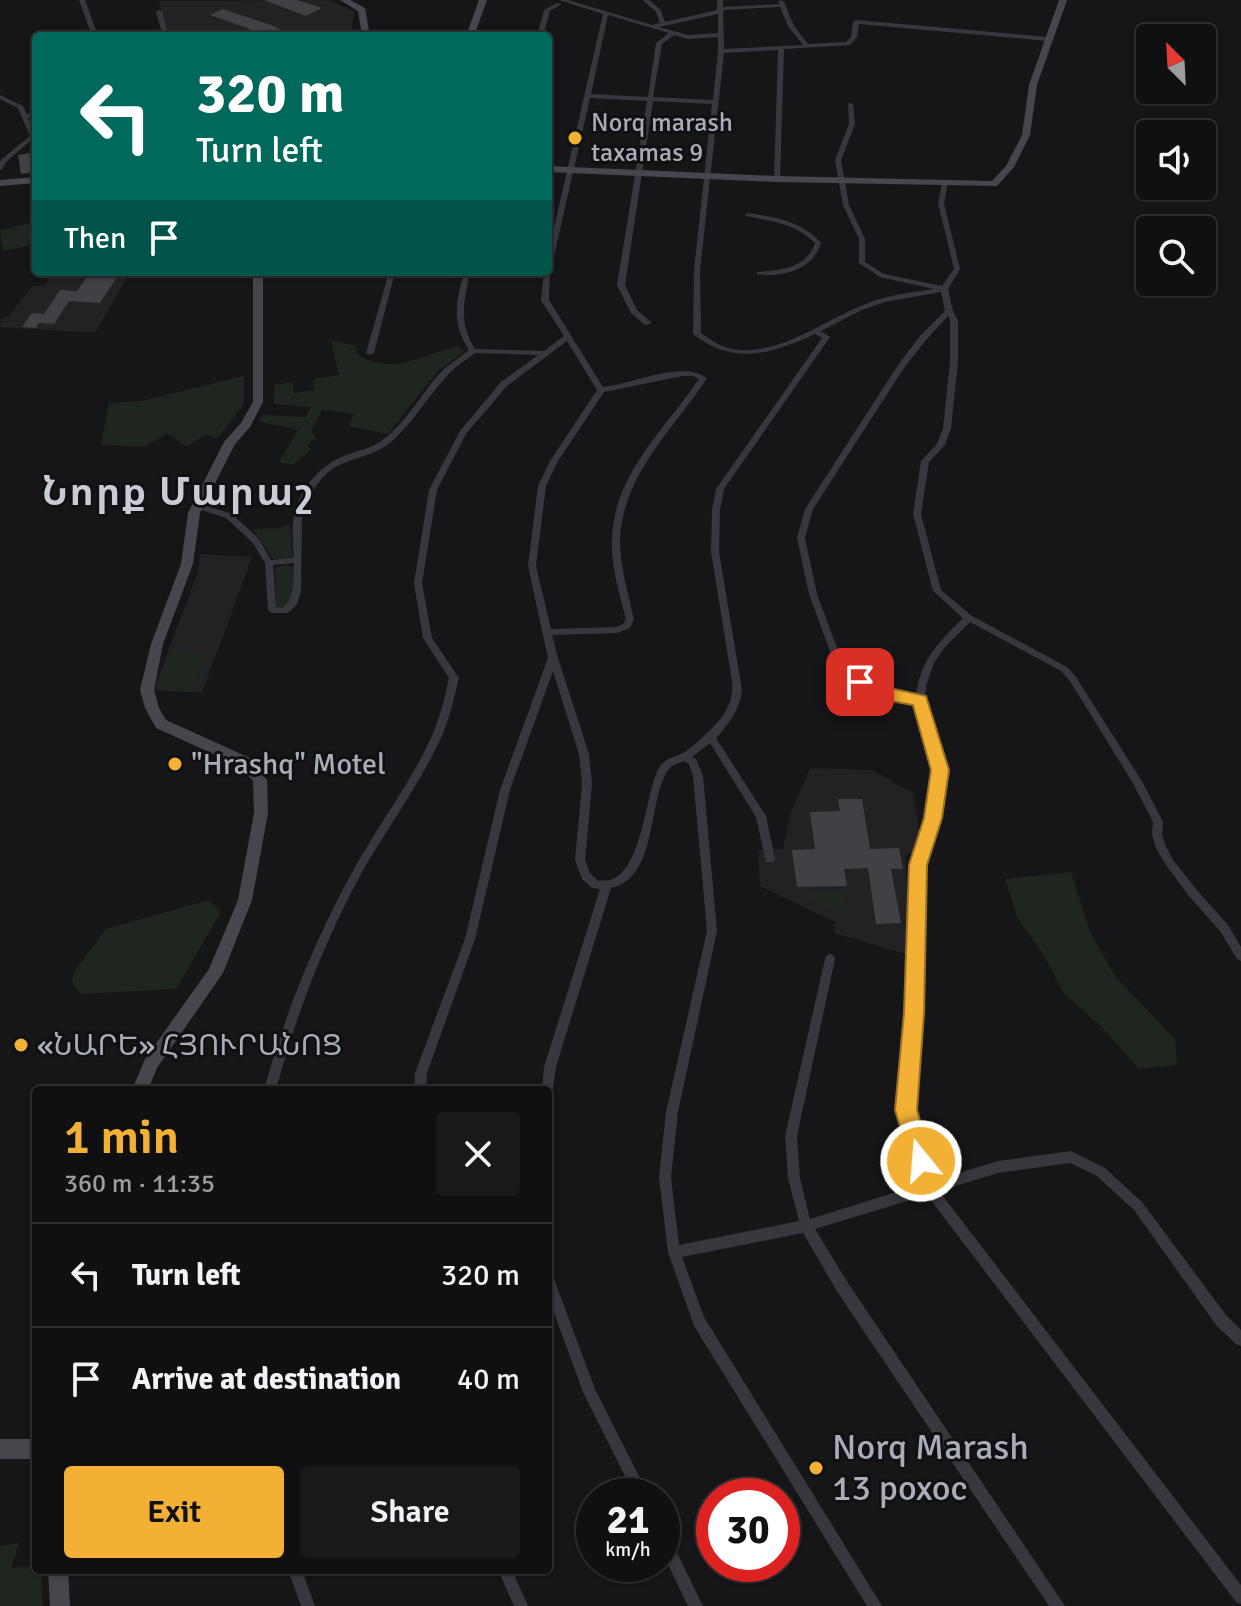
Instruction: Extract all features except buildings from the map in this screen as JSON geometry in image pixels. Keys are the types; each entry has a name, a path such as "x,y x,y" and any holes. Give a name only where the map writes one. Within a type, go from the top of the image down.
{"main road":[{"path":"344,0 362,10 365,32"},
{"path":"471,32 483,0"},
{"path":"552,169 994,184 1010,167 1026,135 1033,85 1063,0"},
{"path":"0,183 32,180"},
{"path":"142,1086 151,1064 215,973 245,900 261,813 260,780 245,762 161,724 149,699 148,683 157,644 187,564 198,506 230,442 246,425 258,402 258,276"},
{"path":"0,1449 32,1449"},
{"path":"58,1574 60,1606"}],"street":[{"path":"82,0 94,32"},
{"path":"646,0 659,11 663,24"},
{"path":"720,0 721,51 697,270 697,334 709,344 732,353 773,350 880,300 944,289"},
{"path":"541,32 547,10 560,2 694,38 720,35"},
{"path":"654,26 722,10 781,3 791,26 806,45"},
{"path":"159,12 165,32"},
{"path":"552,252 606,13"},
{"path":"721,51 848,44 854,37 856,22 1048,39"},
{"path":"648,323 634,311 621,285 659,43 673,33"},
{"path":"777,179 781,48"},
{"path":"587,96 716,102"},
{"path":"0,97 21,107 32,131"},
{"path":"850,104 852,124 838,160 846,205 862,239 862,263 882,276 944,289"},
{"path":"24,117 32,115"},
{"path":"0,168 4,160 32,137"},
{"path":"945,183 941,203 957,269 944,289 954,321 954,362 947,428 941,445 925,461 917,514 937,591 969,618 1064,669 1073,679 1138,783 1158,822 1155,828 1163,849 1189,890 1223,927 1241,956"},
{"path":"748,215 790,224 808,233 818,243 815,255 798,267 781,273 759,273"},
{"path":"370,353 391,276"},
{"path":"466,276 459,318 461,335 473,351"},
{"path":"547,276 545,300 601,390"},
{"path":"920,700 877,691 842,674 813,594 801,538 809,509 901,367 949,311"},
{"path":"601,390 554,461 542,486 532,566 553,658 584,754 587,784 581,865 590,881 606,886 621,881 635,866 662,770 672,761 685,757 710,736 726,719 737,695 730,634 712,541 713,515 720,489 826,337 816,331"},
{"path":"271,1086 284,1033 358,870 414,779 439,730 454,678 428,638 418,583 433,490 463,433 504,384 566,338"},
{"path":"198,506 229,516 256,541 269,563 271,607 274,611 282,612 292,608 299,587 295,537 298,512 316,477 342,460 377,449 402,429 445,373 473,351 542,353"},
{"path":"547,632 617,630 627,626 630,619 615,538 624,494 646,456 702,380 699,374 677,372 638,386 601,390"},
{"path":"269,563 298,560"},
{"path":"969,618 932,655 920,700 940,770 933,818 918,865 914,1013 906,1110 929,1187 1241,1597"},
{"path":"420,1086 421,1073 470,939 505,790 553,658"},
{"path":"710,736 761,816 770,859"},
{"path":"685,757 693,762 698,776 712,931 672,1112 665,1177 674,1252 699,1321 875,1606"},
{"path":"548,1086 550,1067 606,886"},
{"path":"830,959 791,1136 794,1178 806,1226 843,1288 1058,1606"},
{"path":"674,1252 806,1226 998,1167 1071,1157 1101,1172 1138,1206 1221,1320 1241,1339"},
{"path":"552,1290 590,1392 633,1478"},
{"path":"296,1574 308,1606"},
{"path":"507,1574 521,1606"},
{"path":"680,1574 696,1606"}],"shaded area":[{"path":"329,0 354,12 352,32 165,32 159,1"},
{"path":"32,223 32,245 3,251 0,230"},
{"path":"50,276 128,276 95,333 0,327 2,318 9,316 32,286 44,286"},
{"path":"331,340 356,346 357,354 382,364 407,362 458,346 464,352 438,371 388,434 348,426 354,414 322,410 311,432 316,438 307,446 312,449 293,465 279,462 298,430 258,421 262,415 306,417 311,407 274,404 274,385 293,382 294,393 314,390 313,379 339,375"},
{"path":"244,376 244,404 217,439 206,434 187,447 167,433 145,447 101,445 109,403 141,401"},
{"path":"290,524 293,558 274,560 253,529 279,528"},
{"path":"200,554 252,557 202,693 156,690 198,572"},
{"path":"284,565 295,567 295,591 285,608 276,608 275,569"},
{"path":"169,652 204,655 191,691 155,689"},
{"path":"810,768 872,770 913,793 920,834 915,851 905,856 910,952 905,954 834,933 835,922 760,886 758,850 783,849 790,815"},
{"path":"1071,872 1090,932 1115,976 1175,1039 1177,1065 1139,1069 1100,1025 1064,994 1045,957 1018,919 1005,879"},
{"path":"796,892 843,893 844,910 836,912"},
{"path":"209,900 221,912 176,989 81,994 72,982 74,972 106,929"},
{"path":"19,1543 11,1568 32,1566 32,1574 41,1574 43,1606 0,1606 0,1546"}],"place":[{"name":"Norq marash taxamas 9","path":"575,138"},
{"name":"\"Hrashq\" Motel","path":"175,764"},
{"name":"«ՆԱՐԵ» ՀՅՈՒՐԱՆՈՑ","path":"21,1045"},
{"name":"Norq Marash 13 poxoc","path":"816,1468"}],"district":[{"name":"Նորք Մարաշ","path":"178,492"}],"route":[{"path":"860,682 877,691 920,700 940,770 933,818 918,865 914,1013 906,1110 921,1161"}]}
